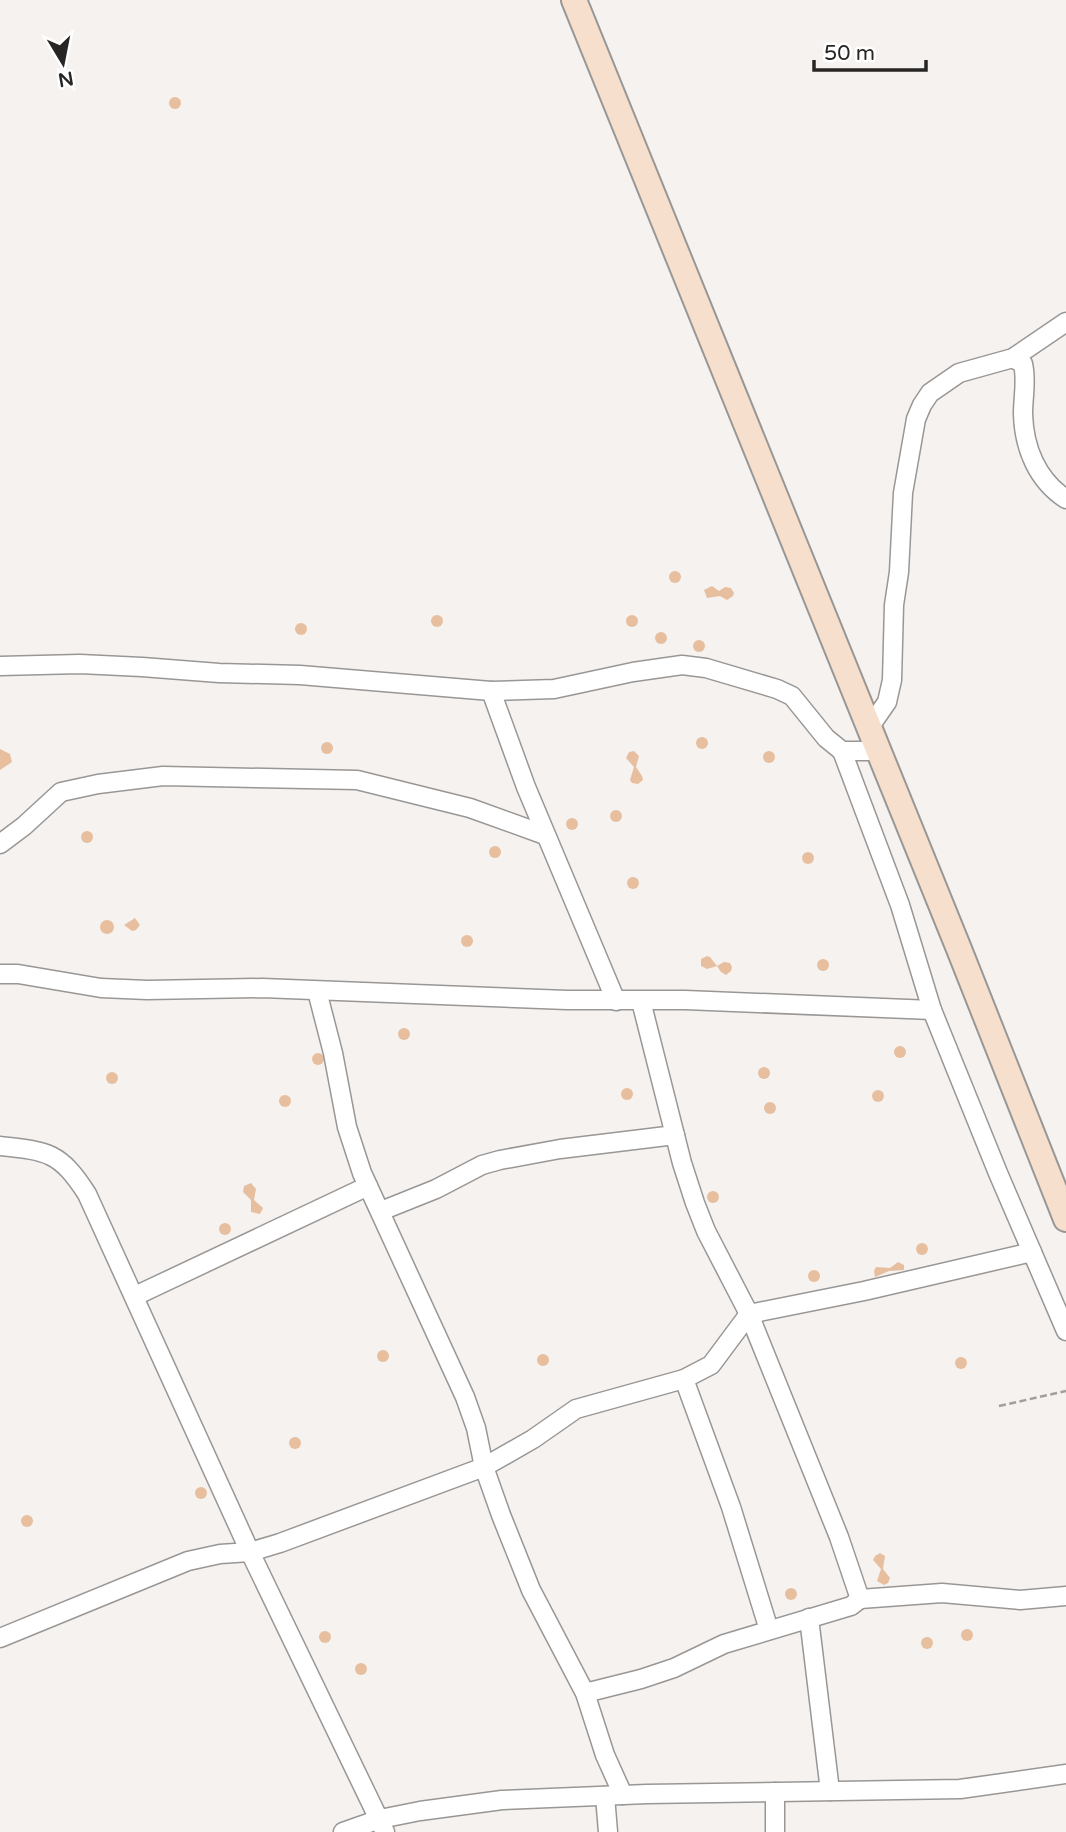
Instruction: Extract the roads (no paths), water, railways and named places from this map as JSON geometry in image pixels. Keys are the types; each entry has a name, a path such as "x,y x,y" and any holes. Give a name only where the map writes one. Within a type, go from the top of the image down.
{"street":[{"path":"573,0 1066,1219"},
{"path":"869,728 887,702 892,680 894,605 899,572 903,493 916,419 930,393 959,373 1013,358 1066,322"},
{"path":"1013,358 1023,364 1026,377 1023,413 1030,453 1041,477 1053,491 1066,499"},
{"path":"0,666 80,664 300,675 491,691 554,689 633,672 682,665 706,668 762,684 792,696 826,738 842,751 900,905 932,1010 1066,1331"},
{"path":"491,691 545,835 616,1001"},
{"path":"842,751 878,751"},
{"path":"0,844 61,792 98,784 163,776 357,780 470,808 545,835"},
{"path":"0,974 30,975 101,988 147,990 261,988 932,1010"},
{"path":"317,990 333,1053 347,1127 368,1186 465,1397 476,1428 484,1467 531,1591 585,1693 605,1755 614,1796 608,1832"},
{"path":"641,1001 682,1163 706,1231 749,1314 847,1559 860,1599"},
{"path":"381,1211 436,1189 482,1165 500,1160 560,1149 675,1135"},
{"path":"0,1146 41,1150 58,1159 68,1167 88,1194 250,1552 383,1826"},
{"path":"135,1296 368,1186"},
{"path":"0,1638 188,1561 220,1554 250,1552 280,1543 484,1467 533,1439 576,1409 684,1379 711,1365 749,1314 864,1292 1032,1252"},
{"path":"684,1379 731,1507 769,1630"},
{"path":"585,1693 674,1668 724,1644 851,1606 860,1599 942,1593 1020,1600 1066,1596"},
{"path":"809,1618 830,1791"},
{"path":"343,1832 383,1826 420,1811 502,1800 960,1789 1066,1774"},
{"path":"775,1792 775,1832"}]}
